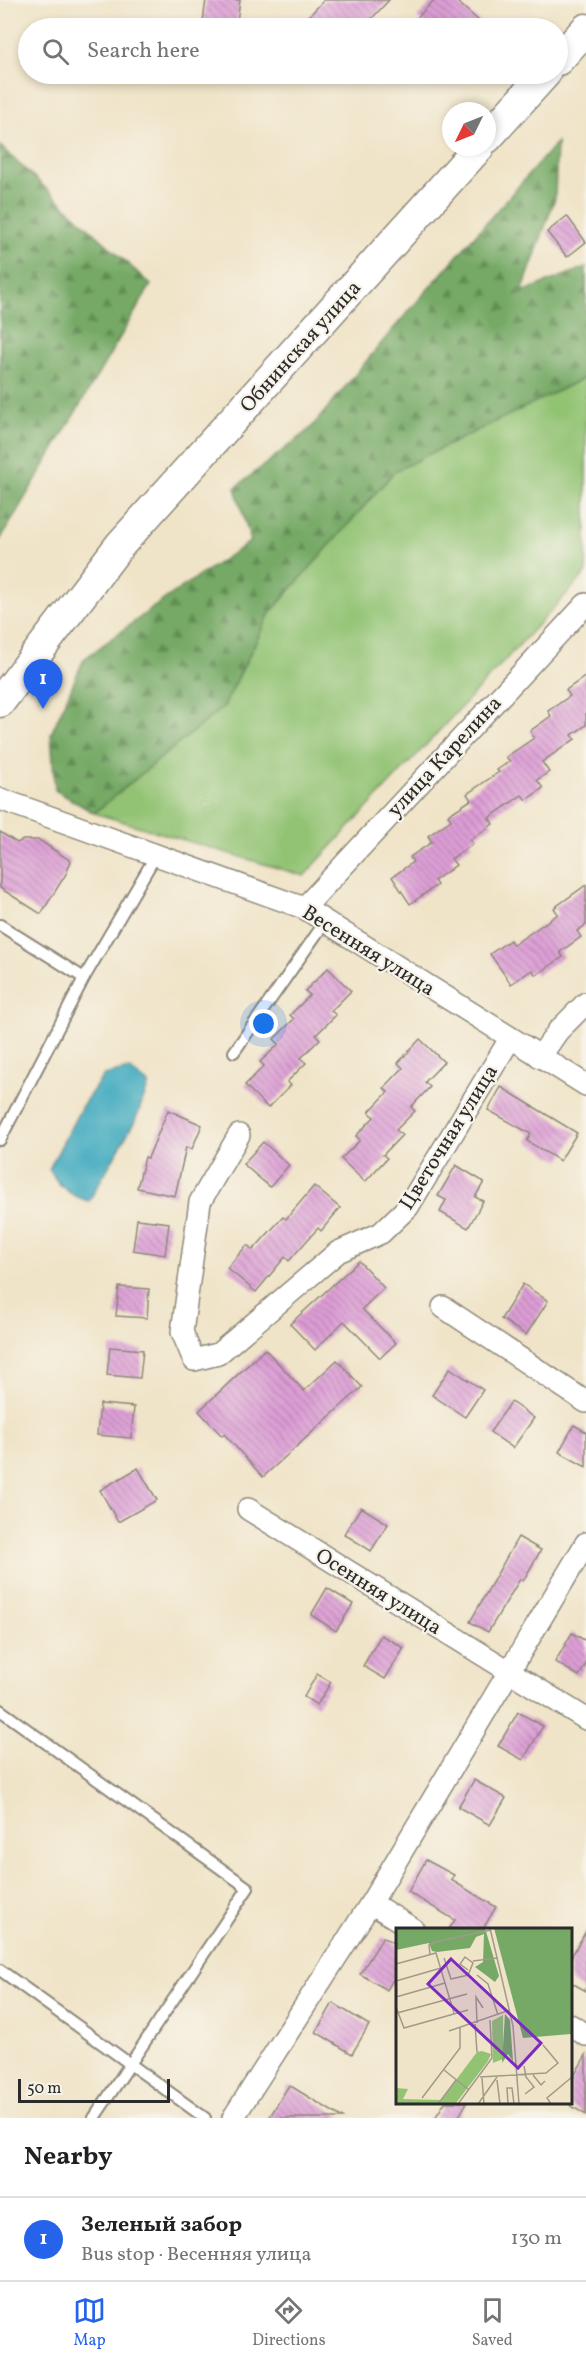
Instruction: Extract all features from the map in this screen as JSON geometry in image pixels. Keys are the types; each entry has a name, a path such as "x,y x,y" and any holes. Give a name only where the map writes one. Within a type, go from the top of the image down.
{"street":[{"path":"568,49 586,29"},
{"path":"496,128 536,84"},
{"name":"Обнинская улица","path":"0,702 120,545 471,156"},
{"name":"улица Карелина","path":"304,908 586,604"},
{"name":"Весенняя улица","path":"0,799 304,908 586,1085"},
{"path":"540,1057 558,1031 586,1003"},
{"name":"Цветочная улица","path":"239,1136 200,1202 182,1332 194,1360 218,1354 338,1251 381,1233 408,1206 510,1038"},
{"path":"442,1307 586,1402"},
{"name":"Осенняя улица","path":"248,1509 586,1719"},
{"path":"233,2118 371,1903 586,1543"},
{"path":"371,1903 411,1928"},
{"path":"571,2026 586,2035"}],"lane":[{"path":"0,1140 84,978 156,855"},
{"path":"234,1052 325,922"},
{"path":"0,925 84,978"},
{"path":"0,1710 248,1888 94,2118"},
{"path":"0,1970 206,2118"}],"green space":[{"path":"557,142 555,198 522,292 586,267 586,377 395,471 270,613 224,706 94,813 55,790 51,734 84,659 166,598 251,541 235,488 311,428 394,328"},
{"path":"0,146 151,285 0,540"},
{"path":"586,377 586,573 304,876 94,813 224,706 270,613 395,471"}],"water":[{"path":"129,1069 149,1084 135,1121 89,1201 82,1199 65,1189 49,1169 82,1106 104,1075"}],"building":[{"path":"206,0 240,0 237,18 203,18"},
{"path":"324,0 389,0 372,18 307,18"},
{"path":"434,0 455,0 476,18 417,18"},
{"path":"567,216 586,242 567,257 547,232"},
{"path":"586,676 586,725 572,735 575,739 542,762 549,772 537,780 543,788 526,800 522,795 489,818 493,824 470,840 473,844 451,859 456,865 434,881 437,885 410,904 392,877 413,862 410,857 432,842 428,836 451,820 448,815 471,800 467,794 499,772 497,770 510,761 506,757 534,738 530,731 551,716 548,711 570,696 566,690"},
{"path":"0,832 17,843 23,840 39,840 71,861 66,874 41,914 0,888"},
{"path":"586,885 586,925 577,931 581,937 560,952 563,957 536,975 532,970 511,984 490,954 510,940 513,945 558,914 554,908"},
{"path":"328,968 351,991 331,1011 336,1015 316,1035 320,1039 301,1058 306,1063 287,1082 291,1085 268,1108 245,1085 264,1066 260,1062 279,1044 274,1039 294,1019 290,1015 310,995 305,991"},
{"path":"420,1039 444,1062 425,1082 430,1087 411,1107 415,1111 396,1130 402,1135 383,1155 387,1158 365,1182 341,1159 360,1140 356,1136 374,1117 369,1112 388,1092 384,1088 403,1068 398,1063"},
{"path":"501,1087 577,1133 560,1161 527,1141 531,1134 488,1110"},
{"path":"168,1110 202,1125 192,1149 186,1147 175,1196 137,1188 145,1157 148,1158"},
{"path":"263,1142 289,1165 270,1187 243,1164"},
{"path":"456,1165 484,1182 475,1197 483,1201 468,1228 440,1212 446,1200 438,1196"},
{"path":"314,1186 340,1208 321,1231 318,1228 289,1261 285,1257 256,1292 227,1268 247,1245 253,1250 283,1217 286,1219"},
{"path":"137,1219 169,1223 165,1255 133,1250"},
{"path":"359,1261 384,1288 362,1309 396,1343 380,1358 344,1321 315,1350 290,1324"},
{"path":"523,1284 548,1301 526,1335 501,1319"},
{"path":"119,1287 149,1289 147,1318 116,1316"},
{"path":"110,1347 143,1350 140,1378 107,1375"},
{"path":"265,1349 304,1391 337,1360 362,1387 263,1477 224,1434 222,1436 199,1411"},
{"path":"450,1368 483,1390 465,1417 432,1395"},
{"path":"511,1402 534,1418 513,1448 490,1432"},
{"path":"100,1404 134,1407 131,1438 97,1435"},
{"path":"574,1425 586,1432 586,1467 559,1452"},
{"path":"138,1468 157,1500 118,1522 100,1490"},
{"path":"361,1507 388,1524 371,1551 344,1534"},
{"path":"518,1537 541,1550 523,1581 520,1579 488,1632 470,1622"},
{"path":"327,1588 353,1604 336,1631 311,1615"},
{"path":"572,1633 586,1641 586,1664 579,1676 555,1662"},
{"path":"381,1635 404,1648 385,1679 363,1666"},
{"path":"317,1674 331,1682 317,1705 304,1697"},
{"path":"518,1712 543,1726 523,1760 498,1746"},
{"path":"474,1780 506,1798 490,1825 458,1807"},
{"path":"426,1860 454,1875 451,1880 496,1907 484,1928 450,1928 455,1920 408,1892"},
{"path":"586,1931 586,1991 571,1983 571,1957"},
{"path":"383,1937 396,1944 396,1975 387,1990 360,1974"},
{"path":"333,2003 369,2025 352,2054 316,2032"},
{"path":"586,2055 586,2115 570,2105 571,2081"},
{"path":"289,2085 343,2118 269,2118"},
{"path":"444,2103 466,2103 458,2118 435,2118"}],"place":[{"name":"Зеленый забор","path":"43,709"}]}
